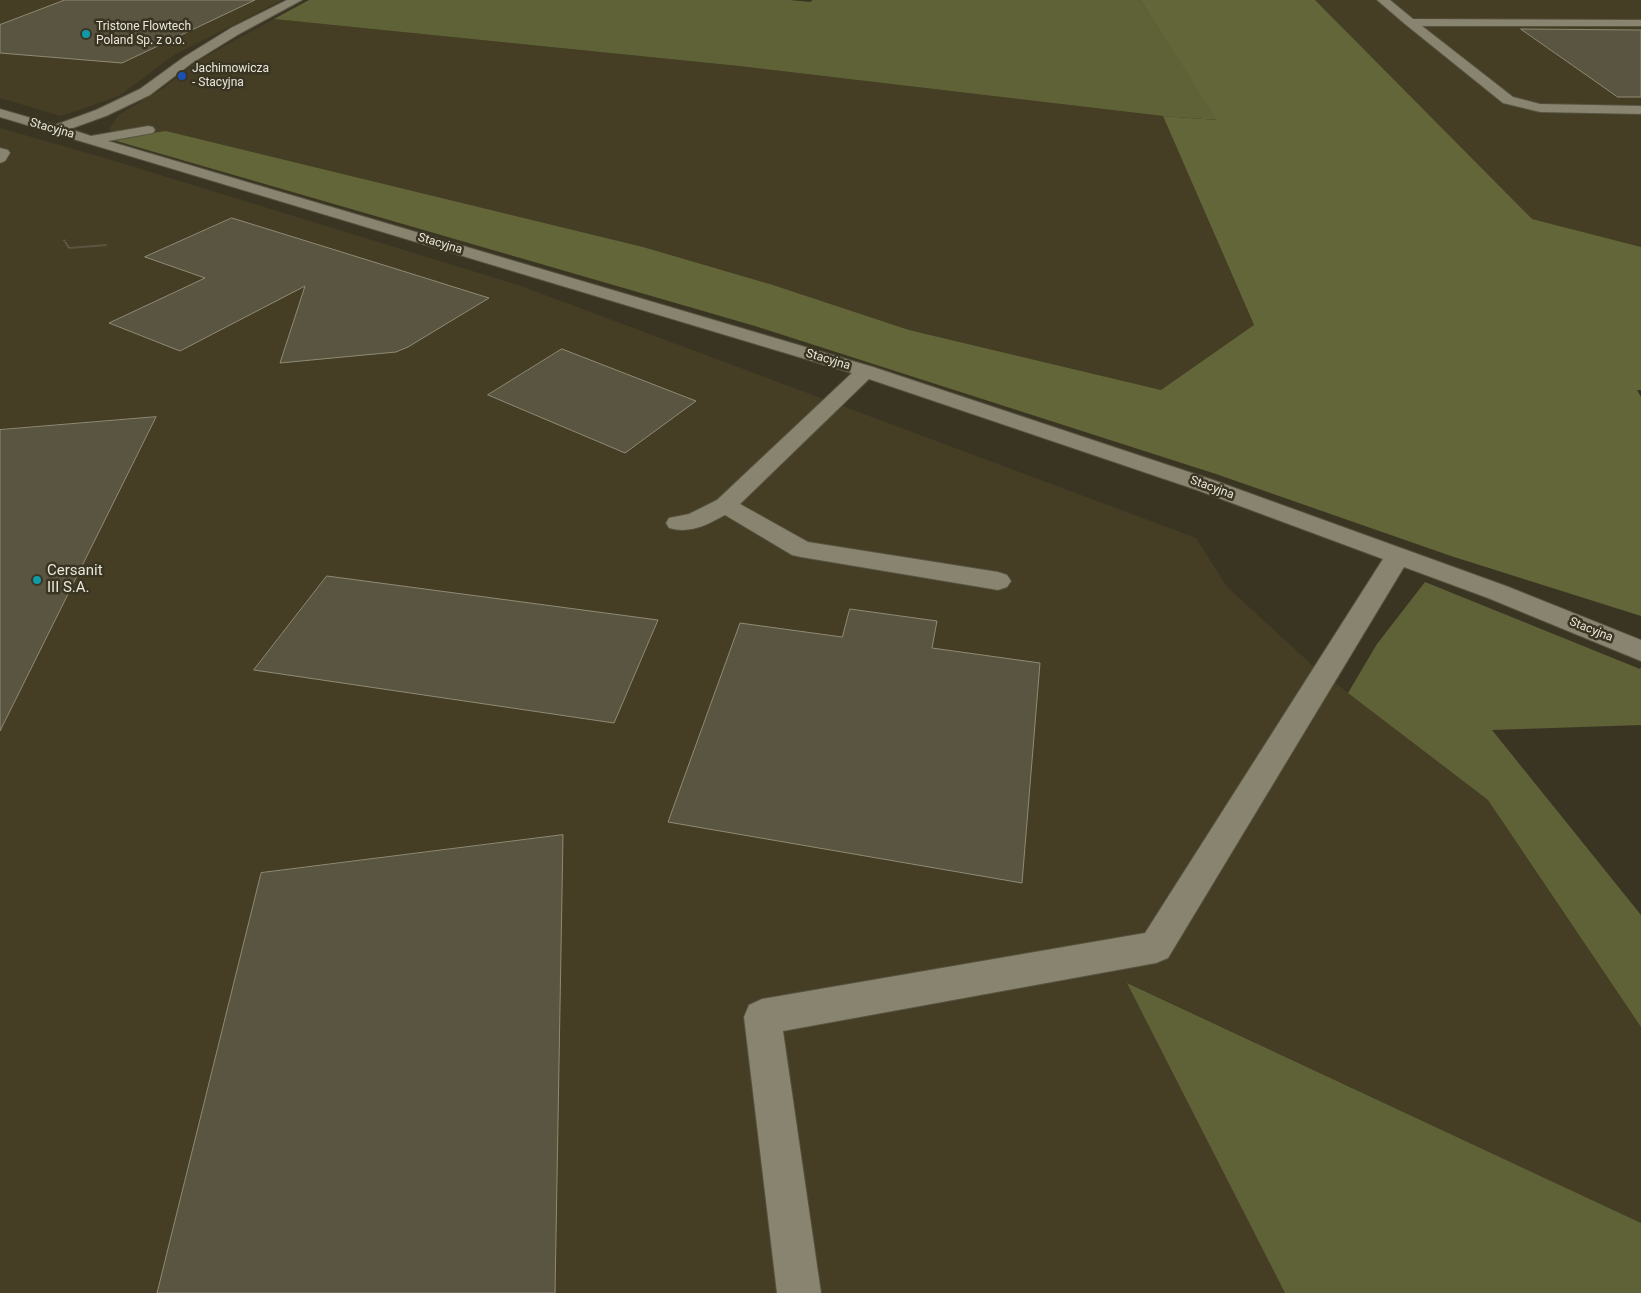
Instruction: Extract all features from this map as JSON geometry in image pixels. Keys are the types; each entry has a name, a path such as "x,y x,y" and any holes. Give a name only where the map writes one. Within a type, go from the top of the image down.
{"street":[{"path":"55,130 101,114 145,92 188,60 236,31 296,0"},
{"path":"1383,0 1508,100 1540,108 1641,110"},
{"path":"1409,22 1641,24"},
{"name":"Stacyjna","path":"0,113 866,371 1205,485 1497,592 1641,651"},
{"path":"88,139 148,130"},
{"path":"0,152 3,153 0,158"},
{"path":"678,523 695,521 725,505 866,371"},
{"path":"725,505 800,549 998,581"},
{"path":"799,1293 762,1017 1156,947 1398,556"}],"path":[{"path":"64,240 70,248 107,245"}],"shaded area":[{"path":"0,0 282,0 174,55 119,96 61,116 0,98"},
{"path":"1315,0 1641,0 1641,247 1532,219"},
{"path":"274,19 739,66 1163,116 1254,326 1161,390 909,330 773,285 643,247 166,131 120,137 109,129 119,115 165,87 199,60"},
{"path":"0,128 108,159 518,285 1196,538 1227,587 1312,665 1488,800 1641,1027 1641,1223 1128,983 1285,1293 0,1293"}],"green space":[{"path":"309,0 790,0 810,2 813,0 1140,0 1218,120 1163,116 739,66 274,19"},
{"path":"1140,0 1315,0 1532,219 1641,247 1641,390 1637,390 1641,397 1641,616 1451,556 1216,474 755,326 113,140 120,137 166,131 643,247 773,285 909,330 1161,390 1254,325 1163,116 1217,120"},
{"path":"1425,582 1640,669 1641,667 1641,725 1492,730 1641,915 1641,1027 1488,800 1348,693 1377,644"},
{"path":"1127,983 1641,1223 1641,1293 1285,1293"}],"building":[{"name":"Tristone Flowtech Poland Sp. z o.o.","path":"65,0 255,0 122,63 0,53 0,25"},
{"path":"1521,29 1641,30 1641,97 1618,97"},
{"path":"232,218 489,298 408,347 396,352 280,363 305,286 180,351 109,323 205,278 145,257"},
{"path":"562,349 696,401 625,453 488,395"},
{"name":"Cersanit III S.A.","path":"156,417 0,731 0,430"},
{"path":"327,576 658,620 614,723 254,670"},
{"path":"850,609 937,621 932,648 1040,663 1022,883 668,822 740,623 842,637"},
{"path":"563,835 555,1293 157,1293 261,873"}],"place":[{"name":"Tristone Flowtech Poland Sp. z o.o.","path":"86,34"},
{"name":"Jachimowicza - Stacyjna","path":"182,76"},
{"name":"Cersanit III S.A.","path":"37,580"}]}
